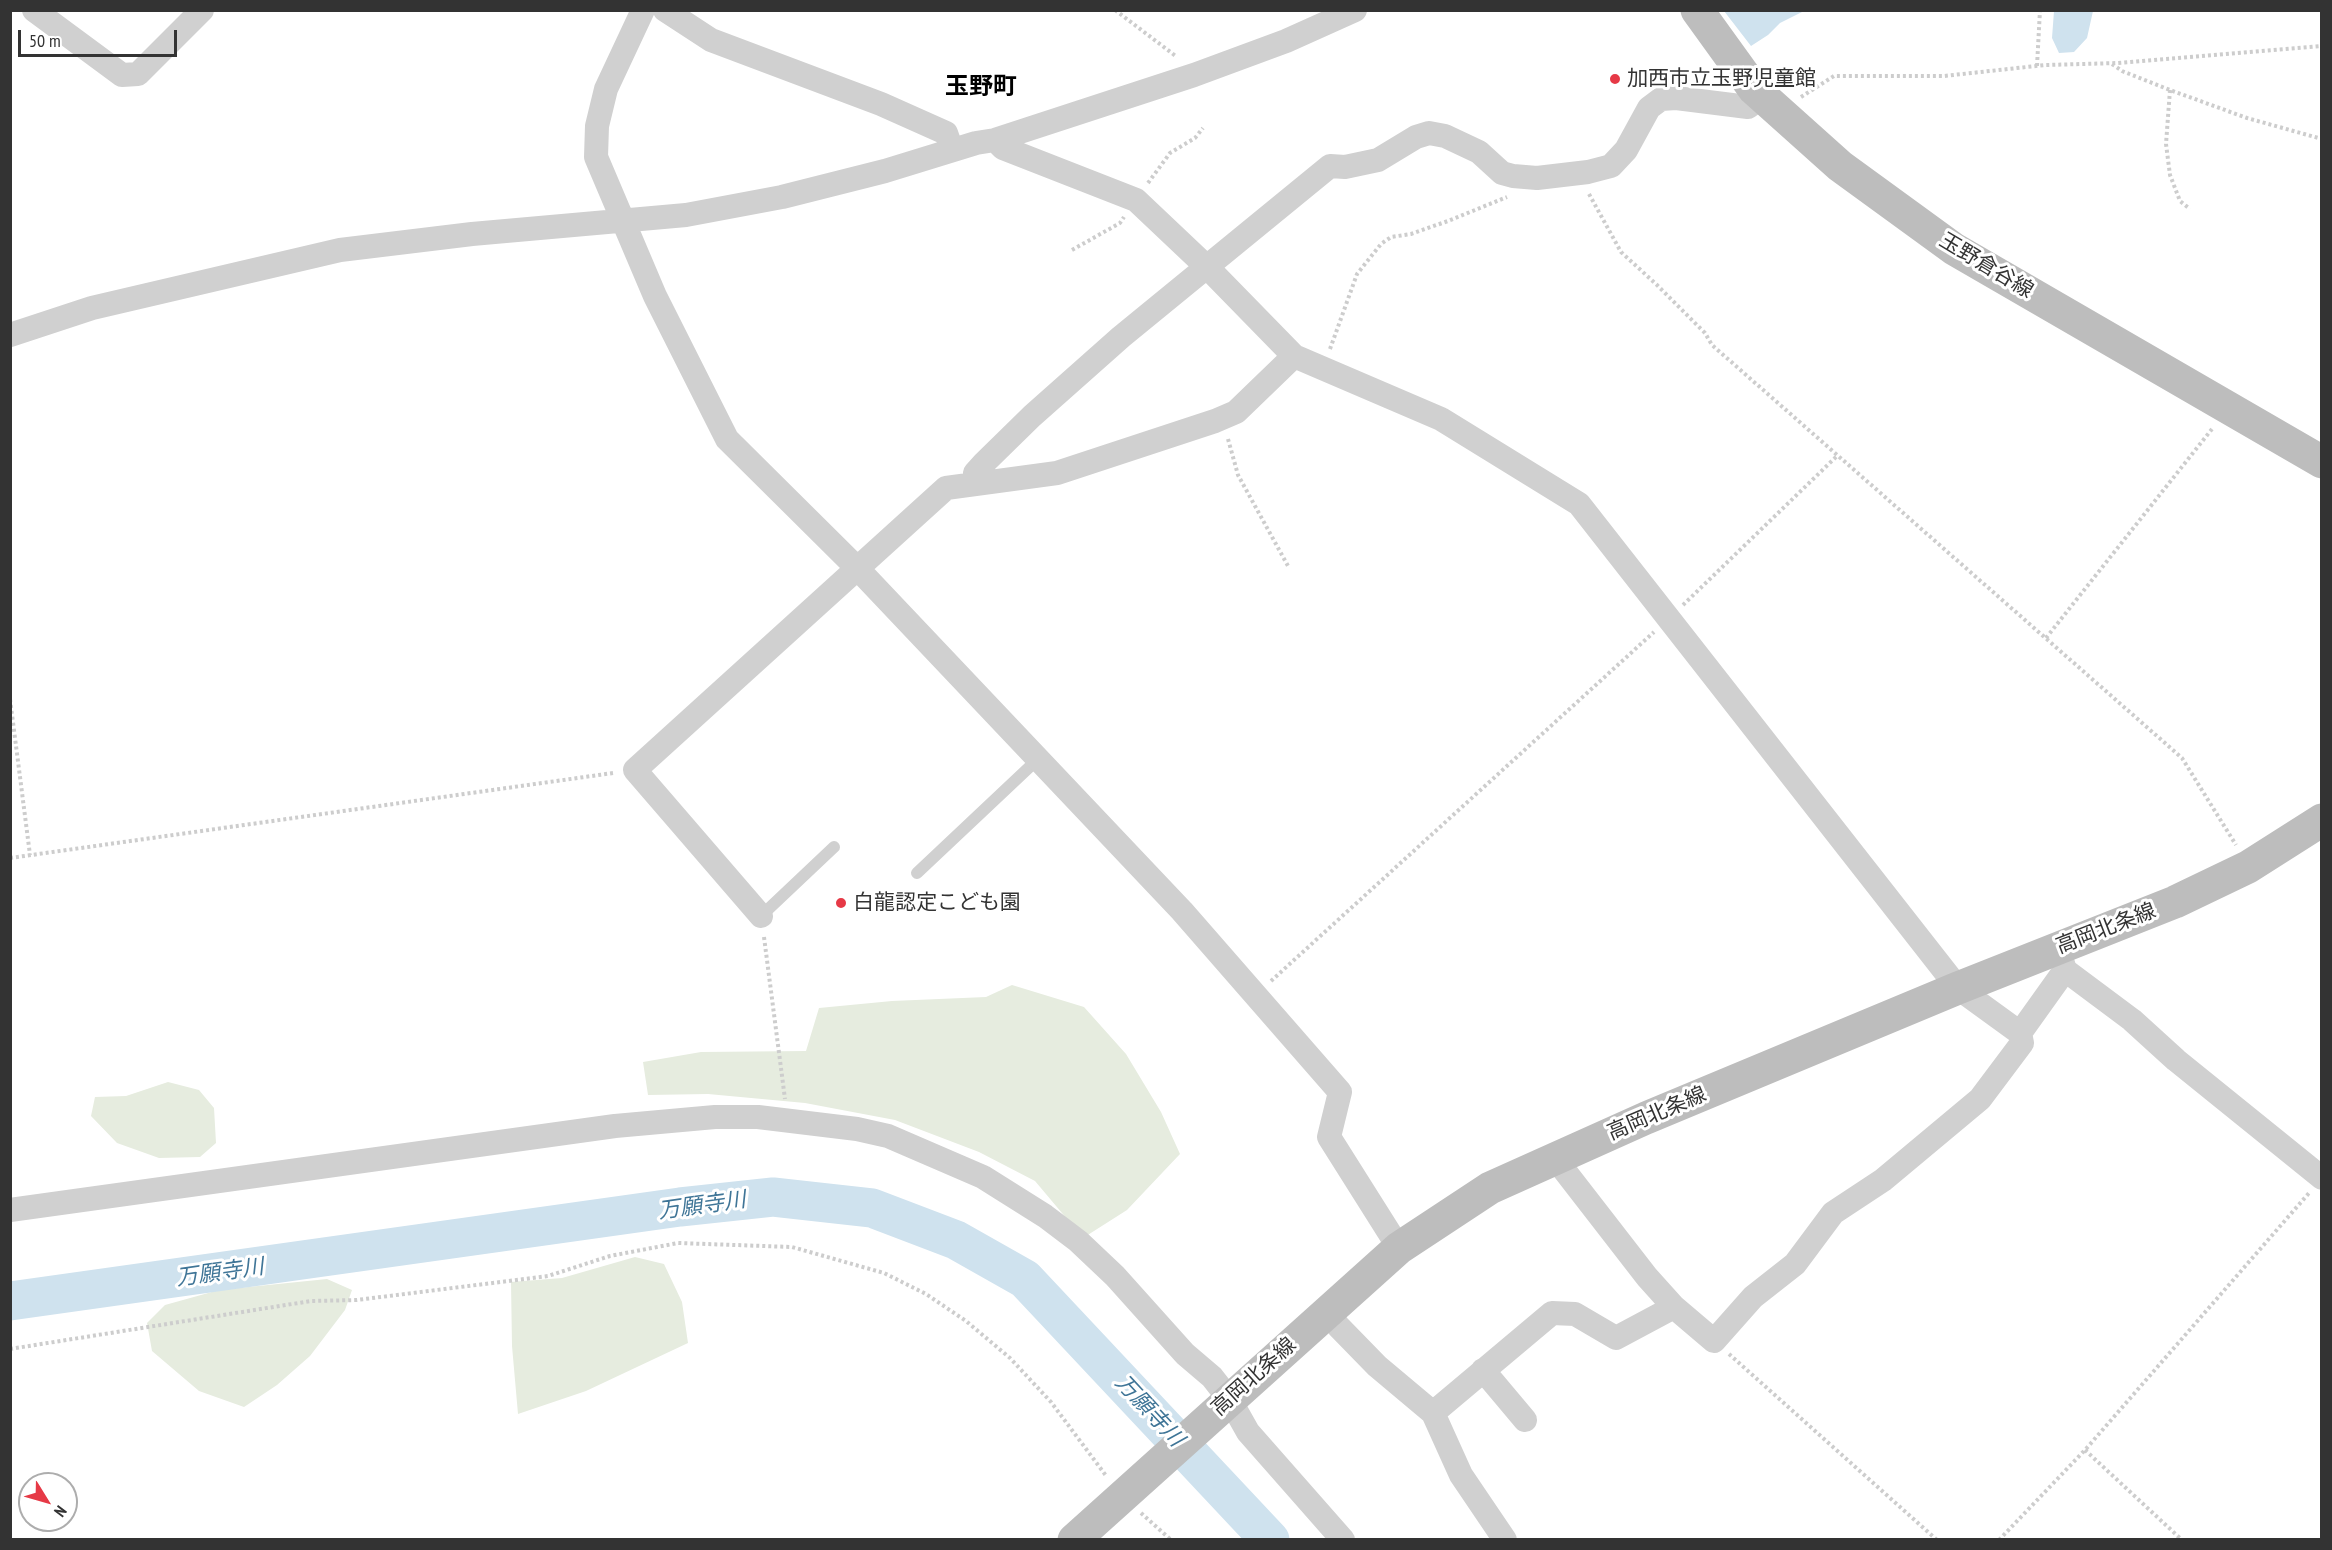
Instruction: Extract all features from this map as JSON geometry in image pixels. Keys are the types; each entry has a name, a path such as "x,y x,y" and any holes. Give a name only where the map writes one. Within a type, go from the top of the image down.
{"main road":[{"name":"玉野倉谷線","path":"1696,10 1770,105 1840,166 1954,249 2322,462"},
{"name":"高岡北条線","path":"1074,1539 1399,1248 1490,1188 1554,1157 1958,988 2061,959 2248,867 2322,820"}],"street":[{"path":"34,10 122,75 138,74 202,10"},
{"path":"643,10 606,89 597,126 596,157 655,296 727,439 858,569 1182,911 1340,1092 1329,1137 1399,1248"},
{"path":"665,10 711,40 880,104 946,133 952,150"},
{"path":"10,334 92,308 340,250 472,234 686,215 782,197 996,140 1194,75 1286,40 1355,10"},
{"path":"974,482 975,473 1032,416 1206,266 1330,166 1345,167 1378,160 1416,137 1429,133 1445,136 1479,152 1502,173 1540,178 1611,166 1626,150 1649,108 1661,99 1676,98 1748,107 1770,105"},
{"path":"996,140 1003,148 1136,200 1206,266 1294,356 1441,419 1579,504 1958,988 2020,1033"},
{"path":"761,916 635,770 946,488 974,482 1058,473 1222,418 1236,412 1294,356"},
{"path":"1554,1157 1647,1277 1674,1308 1714,1341 1753,1297 1795,1264 1833,1213 1883,1180 1980,1099 2022,1043 2020,1033 2061,959 2318,1183"},
{"path":"10,1210 615,1126 715,1117 788,1120 857,1129 888,1136 983,1177 1045,1216 1078,1241 1115,1276 1185,1354 1212,1377 1225,1404 1343,1539"},
{"path":"1433,1413 1552,1313 1575,1314 1616,1338 1674,1308"},
{"path":"1328,1310 1338,1326 1377,1366 1433,1413 1461,1475 1505,1539"},
{"path":"1483,1370 1525,1420"}],"lane":[{"path":"917,873 1038,759"},
{"path":"761,916 834,847"}],"path":[{"path":"1115,10 1190,67 1194,75"},
{"path":"2037,66 2040,10"},
{"path":"1770,105 1834,76 1944,76 2037,66 2112,63 2322,46"},
{"path":"2112,63 2122,71 2247,118 2322,139"},
{"path":"2170,90 2166,144 2170,175 2180,201 2190,209"},
{"path":"1581,172 1589,194 1621,252 1705,333 1712,345 2182,758 2248,867"},
{"path":"1323,368 1358,274 1381,244 1391,237 1411,234 1504,199 1539,183 1540,178"},
{"path":"2046,638 2229,408"},
{"path":"1222,418 1238,475 1288,566"},
{"path":"1255,995 1668,619 1838,455"},
{"path":"10,699 30,855"},
{"path":"10,858 635,770"},
{"path":"761,916 788,1120"},
{"path":"1999,1539 2085,1450 2318,1183"},
{"path":"10,1349 311,1301 357,1300 548,1275 610,1256 678,1243 792,1247 884,1273 926,1294 966,1321 1010,1358 1051,1402 1122,1496 1171,1539"},
{"path":"1714,1341 1937,1539"},
{"path":"2085,1450 2182,1539"}],"shaded area":[{"path":"1012,985 1084,1007 1126,1054 1161,1112 1180,1154 1127,1210 1083,1238 1035,1181 979,1152 895,1120 805,1103 708,1094 648,1095 643,1062 701,1052 806,1051 819,1008 892,1001 986,997"},
{"path":"168,1082 199,1090 214,1108 216,1143 200,1157 159,1158 117,1143 91,1116 95,1097 126,1096"},
{"path":"635,1257 664,1264 682,1302 688,1343 586,1391 518,1414 512,1346 511,1282 562,1278"},
{"path":"327,1279 352,1290 345,1310 310,1356 277,1385 244,1407 199,1391 152,1351 147,1323 165,1305 219,1290"}],"water":[{"path":"1724,11 1804,11 1780,23 1768,35 1751,46"},
{"path":"2054,11 2093,11 2087,38 2074,52 2059,53 2052,38"}],"waterway":[{"name":"万願寺川","path":"10,1301 680,1207 773,1197 872,1208 956,1240 1025,1279 1270,1540"}],"place":[{"name":"加西市立玉野児童館","path":"1615,79"},
{"name":"白龍認定こども園","path":"841,903"}],"district":[{"name":"玉野町","path":"981,87"}]}
